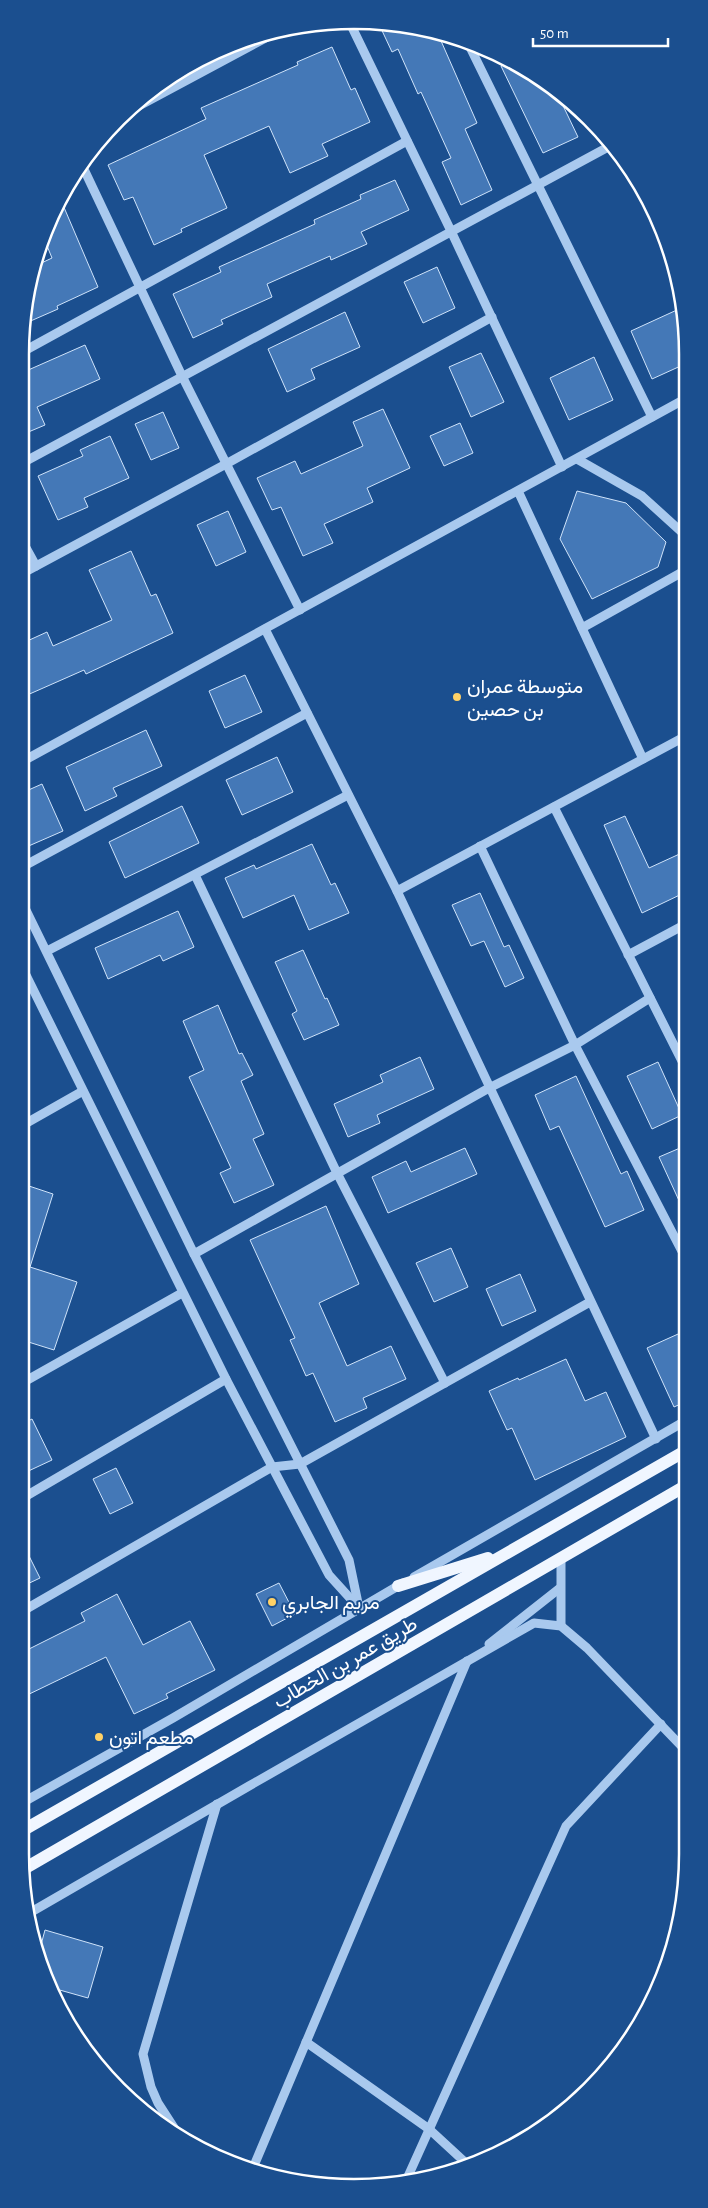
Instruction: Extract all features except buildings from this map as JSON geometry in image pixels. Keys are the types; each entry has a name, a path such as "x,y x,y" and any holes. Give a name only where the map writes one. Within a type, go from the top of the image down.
{"main road":[{"name":"طريق عمر بن الخطاب","path":"29,1827 679,1455"},
{"name":"طريق عمر بن الخطاب","path":"29,1866 679,1490"},
{"path":"398,1586 512,1550"}],"street":[{"path":"352,29 451,231 562,467"},
{"path":"153,98 252,45"},
{"path":"472,52 652,418"},
{"path":"29,348 407,141"},
{"path":"29,459 606,148"},
{"path":"84,172 182,376 300,610"},
{"path":"29,570 226,464 492,317"},
{"path":"29,757 679,402"},
{"path":"577,458 642,496 679,530"},
{"path":"518,491 643,759"},
{"path":"29,553 36,566"},
{"path":"582,628 679,574"},
{"path":"265,629 397,891 656,1439"},
{"path":"29,863 307,713"},
{"path":"397,891 679,740"},
{"path":"47,951 348,794"},
{"path":"554,806 679,1057"},
{"path":"480,846 575,1045 679,1246"},
{"path":"195,875 337,1173 445,1383"},
{"path":"29,916 194,1254 349,1560 359,1608"},
{"path":"628,955 679,928"},
{"path":"29,981 182,1293 272,1467 329,1575 359,1608"},
{"path":"194,1254 489,1088 575,1045 650,998"},
{"path":"29,1122 83,1091"},
{"path":"29,1379 182,1293"},
{"path":"29,1607 272,1467 300,1464 590,1302"},
{"path":"29,1495 226,1379"},
{"path":"29,1799 173,1718 359,1608 679,1425"},
{"path":"561,1559 561,1626"},
{"path":"255,2164 466,1662 560,1588"},
{"path":"34,1911 217,1804 534,1623 561,1626 587,1648 679,1743"},
{"path":"409,2174 566,1826 661,1724"},
{"path":"170,2122 158,2103 151,2087 143,2054 217,1804"},
{"path":"306,2042 429,2129 463,2160"}],"place":[{"name":"متوسطة عمران بن حصين","path":"457,697"},
{"name":"مريم الجابري","path":"272,1602"},
{"name":"مطعم اتون","path":"99,1737"}]}
